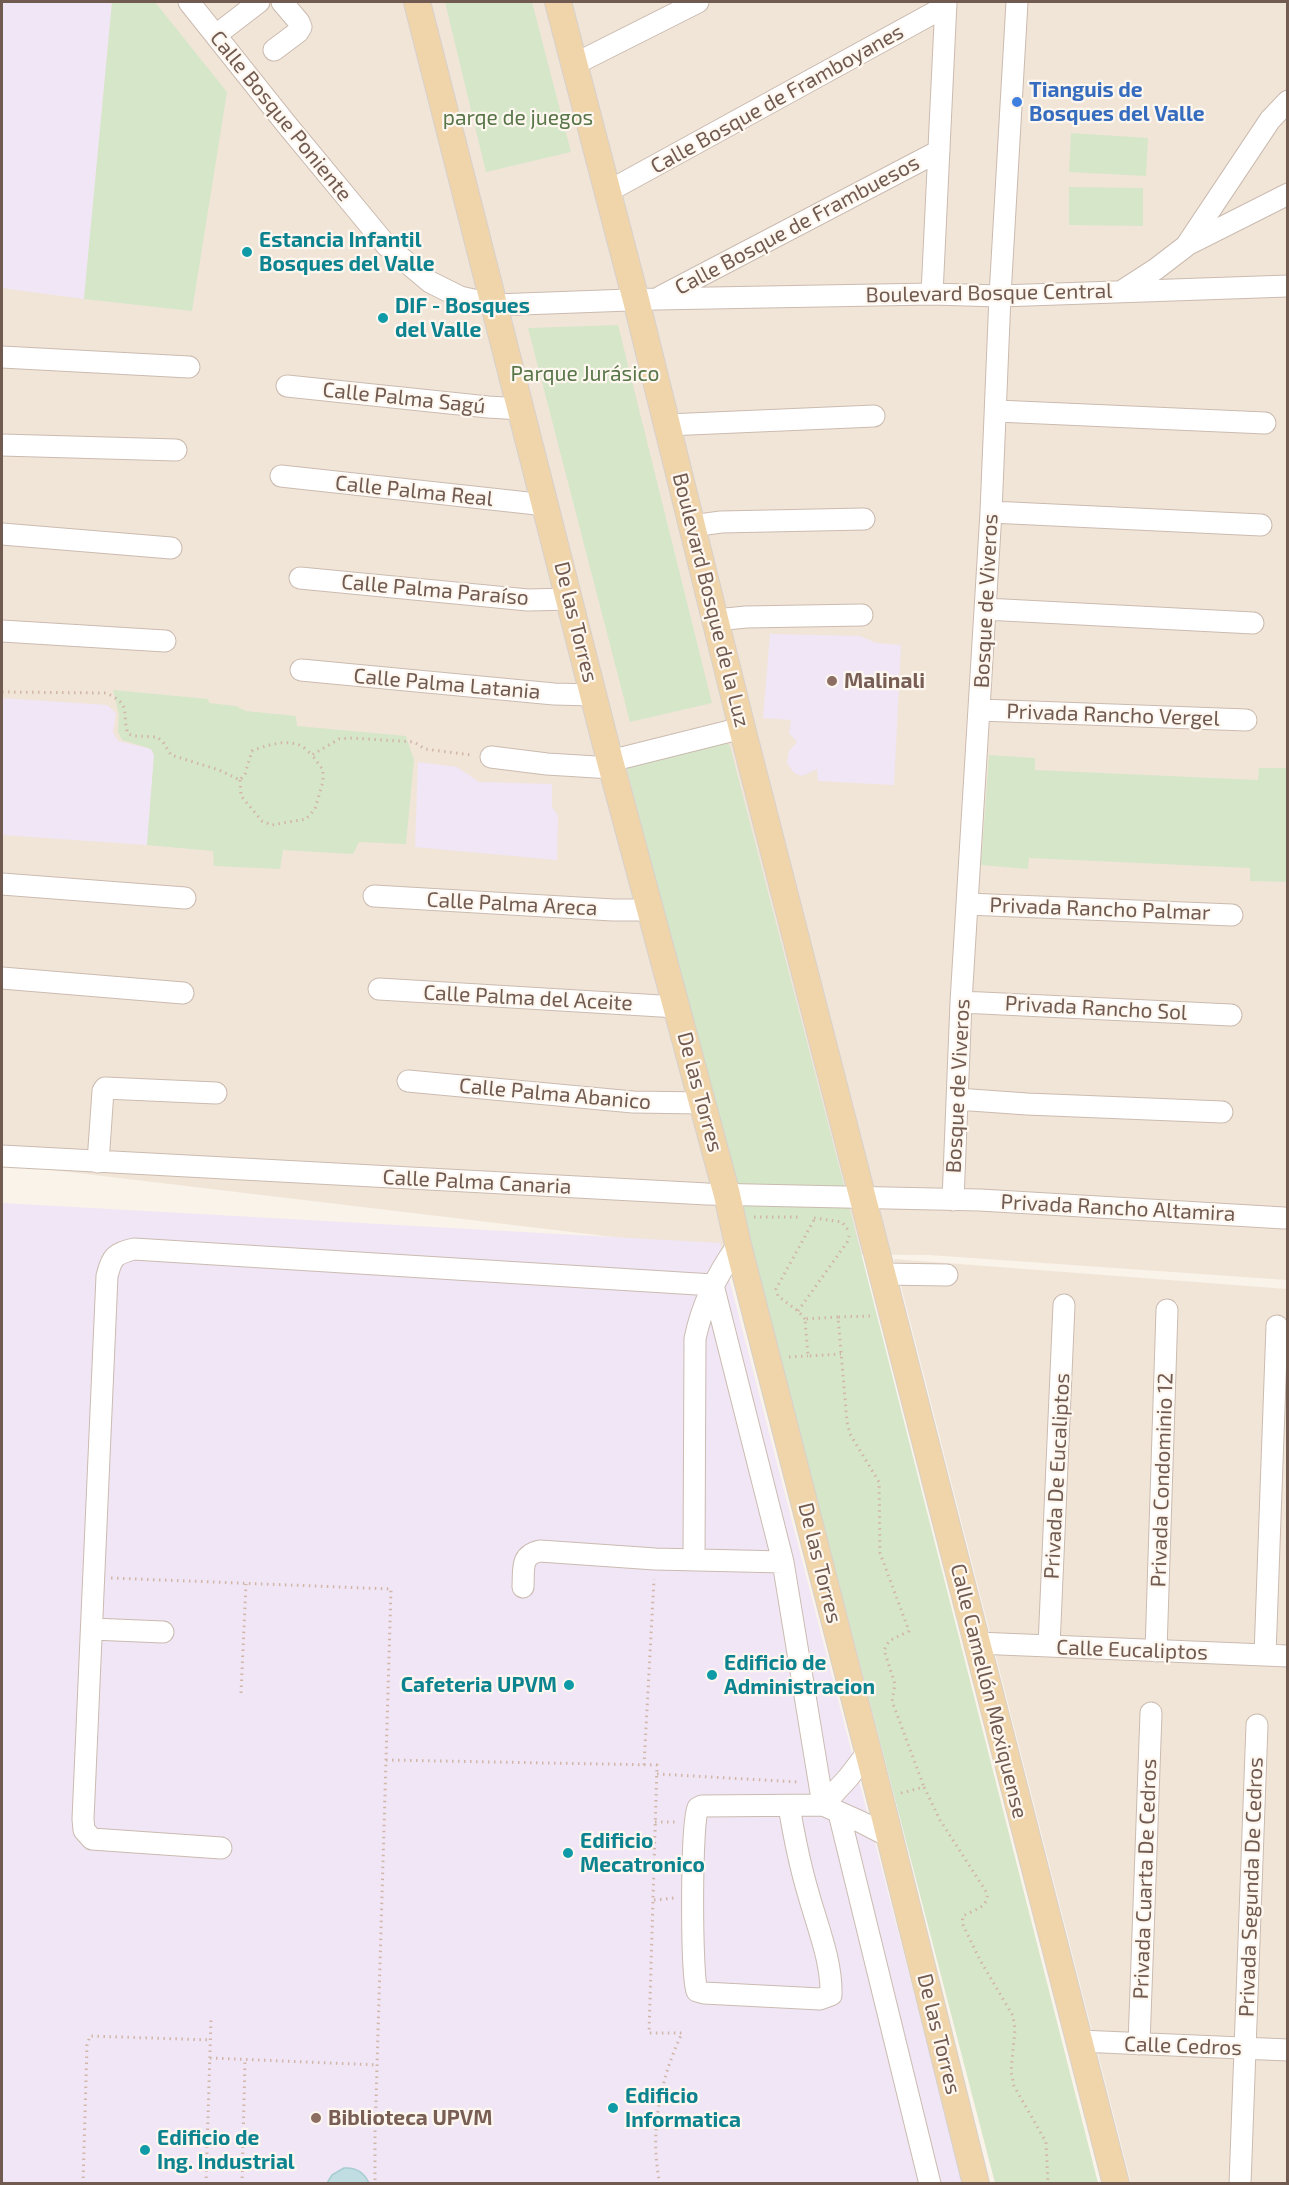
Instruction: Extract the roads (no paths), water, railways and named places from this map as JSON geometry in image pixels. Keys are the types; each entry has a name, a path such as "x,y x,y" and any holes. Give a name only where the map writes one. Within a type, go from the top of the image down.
{"main road":[{"name":"De las Torres","path":"417,2 611,764 703,1102 976,2184"},
{"name":"Boulevard Bosque de la Luz","path":"558,2 607,192 646,299 667,425 742,728 864,1198"},
{"name":"Calle Camellón Mexiquense","path":"864,1198 977,1643 1088,2042 1116,2184"}],"street":[{"name":"Calle Bosque Poniente","path":"189,2 387,246 430,282 460,297 495,305 646,299"},
{"path":"216,35 259,2"},
{"path":"274,50 298,32 301,27 282,2"},
{"path":"573,65 698,2"},
{"name":"Bosque de Viveros","path":"953,1200 961,1002 992,512 1000,296 1017,2"},
{"path":"932,294 946,4"},
{"name":"Calle Bosque de Framboyanes","path":"607,192 946,4"},
{"name":"Boulevard Bosque Central","path":"646,299 932,294 1000,296 1121,292 1186,246 1270,120 1287,101"},
{"name":"Calle Bosque de Frambuesos","path":"646,299 939,151"},
{"path":"1186,246 1287,194"},
{"path":"1121,292 1287,286"},
{"path":"2,357 189,367"},
{"name":"Calle Palma Sagú","path":"287,386 522,409"},
{"path":"997,411 1265,423"},
{"path":"667,425 874,416"},
{"path":"2,445 176,450"},
{"name":"Calle Palma Real","path":"281,476 546,505"},
{"path":"992,512 1261,525"},
{"path":"692,526 722,522 864,519"},
{"path":"2,534 171,548"},
{"name":"Calle Palma Paraíso","path":"300,578 528,600 570,599"},
{"path":"985,609 1253,623"},
{"path":"716,620 746,617 862,615"},
{"path":"2,631 165,641"},
{"name":"Calle Palma Latania","path":"300,670 554,694 594,695"},
{"name":"Privada Rancho Vergel","path":"980,710 1246,720"},
{"path":"490,757 547,764 611,764 742,728"},
{"path":"2,884 185,898"},
{"name":"Calle Palma Areca","path":"374,896 614,910 650,910"},
{"name":"Privada Rancho Palmar","path":"968,904 1233,915"},
{"path":"2,978 183,993"},
{"name":"Calle Palma del Aceite","path":"380,989 677,1007"},
{"name":"Privada Rancho Sol","path":"961,1002 1231,1015"},
{"name":"Calle Palma Abanico","path":"408,1081 633,1102 703,1102"},
{"path":"98,1162 105,1088 216,1093"},
{"path":"957,1099 1222,1112"},
{"name":"Calle Palma Canaria","path":"2,1156 729,1206 864,1198 953,1200"},
{"name":"Privada Rancho Altamira","path":"953,1200 1284,1218"},
{"path":"694,1560 695,1338 699,1316 713,1285 738,1245"},
{"path":"221,1848 92,1839 84,1830 107,1276 111,1262 118,1253 134,1249 713,1285"},
{"path":"883,1274 947,1275"},
{"path":"713,1285 783,1562 820,1783 831,1809 930,2184"},
{"name":"Privada De Eucaliptos","path":"1049,1646 1064,1305"},
{"name":"Privada Condominio 12","path":"1156,1651 1167,1310"},
{"path":"1265,1655 1277,1326"},
{"path":"523,1587 525,1560 530,1553 540,1551 656,1559 783,1562"},
{"path":"92,1629 163,1632"},
{"name":"Calle Eucaliptos","path":"977,1643 1287,1656"},
{"name":"Privada Cuarta De Cedros","path":"1139,2044 1151,1713"},
{"name":"Privada Segunda De Cedros","path":"1240,2184 1257,1725"},
{"path":"831,1809 848,1778 868,1752"},
{"path":"789,1806 798,1854 824,1947 831,1995 820,1999 697,1991 694,1949 696,1810 702,1806 789,1806 831,1809 890,1837"},
{"name":"Calle Cedros","path":"1088,2042 1287,2050"}],"water":[{"path":"344,2168 359,2171 369,2183 327,2183 332,2175"}],"place":[{"name":"Tianguis de Bosques del Valle","path":"1017,102"},
{"name":"Estancia Infantil Bosques del Valle","path":"247,252"},
{"name":"DIF - Bosques del Valle","path":"383,318"},
{"name":"Malinali","path":"832,681"},
{"name":"Edificio de Administracion","path":"712,1675"},
{"name":"Cafeteria UPVM","path":"569,1685"},
{"name":"Edificio Mecatronico","path":"568,1853"},
{"name":"Edificio Informatica","path":"613,2108"},
{"name":"Biblioteca UPVM","path":"316,2118"},
{"name":"Edificio de Ing. Industrial","path":"145,2150"}],"park label":[{"name":"parqe de juegos","path":"518,118"},
{"name":"Parque Jurásico","path":"585,374"}]}
